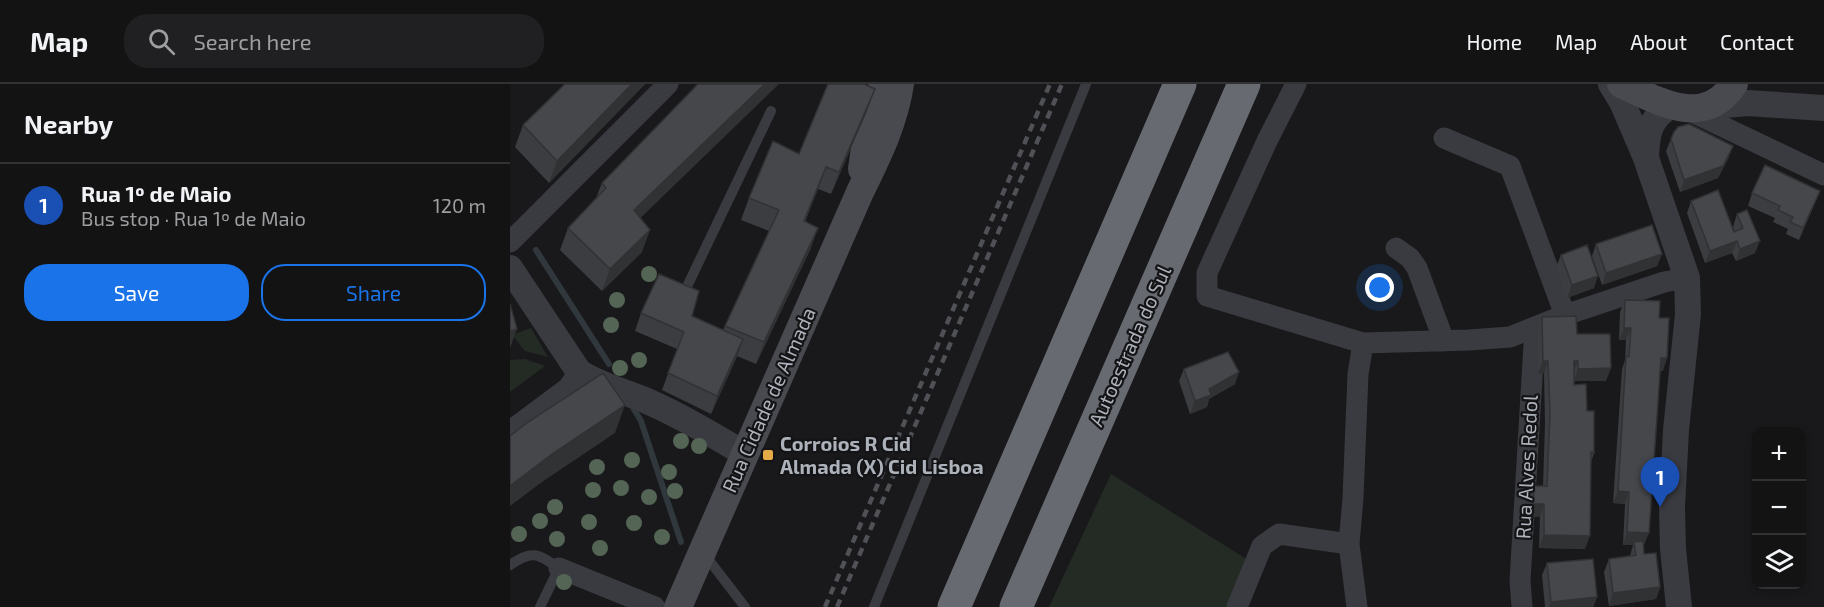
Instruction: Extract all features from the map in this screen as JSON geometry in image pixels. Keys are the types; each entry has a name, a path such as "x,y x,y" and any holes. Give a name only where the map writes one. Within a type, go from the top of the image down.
{"highway":[{"path":"954,607 1180,84"},
{"name":"Autoestrada do Sul","path":"1016,607 1244,84"}],"main road":[{"name":"Rua Cidade de Almada","path":"860,192 867,132 878,94 884,84"},
{"name":"Rua Cidade de Almada","path":"678,607 860,192 887,137 900,84"},
{"path":"1621,84 1686,107 1717,101 1734,84"}],"street":[{"path":"510,242 668,84"},
{"path":"1296,84 1267,141 1207,273 1207,296 1363,343 1444,340 1510,337 1565,315 1664,282 1687,278"},
{"path":"1611,84 1622,102 1646,158 1687,278 1688,314 1676,430 1672,507 1673,549 1679,607"},
{"path":"1773,84 1785,94 1822,107"},
{"path":"1646,158 1647,142 1658,114 1686,107 1749,103 1822,107"},
{"path":"1686,107 1813,172 1824,175"},
{"path":"1444,138 1510,166 1565,315"},
{"path":"1396,248 1410,258 1417,268 1444,340"},
{"path":"510,268 588,377 645,400 701,428 745,454"},
{"name":"Rua Alves Redol","path":"1522,607 1520,581 1535,327"},
{"path":"1357,607 1348,544 1353,498 1358,374 1363,343"},
{"path":"510,432 568,388 588,377"},
{"path":"1237,607 1262,546 1279,534 1348,544"},
{"path":"559,568 655,607"}],"lane":[{"path":"874,607 1086,84"},
{"path":"682,297 771,111"},
{"path":"702,551 745,607"},
{"path":"510,565 525,555 540,555 559,568 540,607"}],"shaded area":[{"path":"531,328 548,357 525,351 512,335"},
{"path":"525,359 545,366 510,392 510,360"},
{"path":"1111,474 1248,560 1227,607 1049,607"}],"building":[{"path":"565,84 632,84 557,161 523,125"},
{"path":"698,84 765,84 634,210 650,230 610,269 568,228 606,188 602,183"},
{"path":"828,84 864,84 875,89 839,172 826,167 804,221 818,228 764,342 725,326 779,210 749,198 773,141 799,154"},
{"path":"1689,124 1733,146 1723,166 1684,180 1671,139 1678,127"},
{"path":"1765,165 1820,191 1803,228 1790,222 1793,217 1778,210 1780,206 1752,193"},
{"path":"1718,190 1734,232 1743,228 1737,214 1747,210 1760,241 1740,249 1737,241 1710,251 1691,201"},
{"path":"1652,225 1662,254 1606,273 1596,244"},
{"path":"1587,245 1598,276 1572,285 1561,255"},
{"path":"659,274 699,291 692,316 743,339 717,396 668,373 684,332 641,313"},
{"path":"1625,300 1660,301 1659,318 1669,318 1667,358 1661,358 1649,533 1627,532 1629,492 1618,491 1626,356 1629,357 1631,328 1624,328"},
{"path":"510,304 517,329 510,331"},
{"path":"1576,316 1577,334 1610,334 1611,368 1578,369 1578,361 1574,361 1574,385 1586,384 1587,411 1594,411 1590,536 1544,535 1544,504 1533,504 1534,486 1547,486 1550,412 1548,361 1543,361 1542,317"},
{"path":"1228,352 1239,372 1209,389 1211,395 1195,401 1184,369"},
{"path":"603,373 625,405 552,454 510,486 510,436"},
{"path":"1643,541 1644,554 1656,553 1660,587 1613,593 1609,559 1636,555 1634,542"},
{"path":"1593,559 1597,597 1551,602 1547,563"}],"waterway":[{"path":"536,250 609,364"},
{"path":"632,406 641,421 681,542"}],"railway":[{"path":"825,607 1050,84"},
{"path":"837,607 1062,84"}],"place":[{"name":"Corroios R Cid Almada (X) Cid Lisboa","path":"768,455"},
{"name":"Rua 1º de Maio","path":"1660,507"}]}
